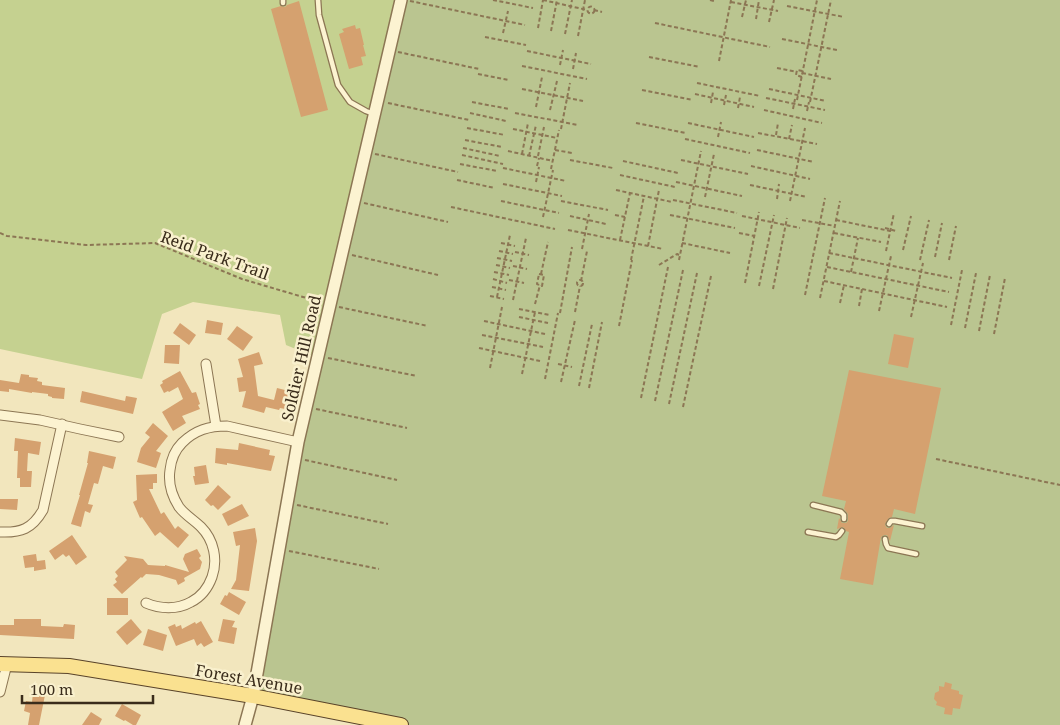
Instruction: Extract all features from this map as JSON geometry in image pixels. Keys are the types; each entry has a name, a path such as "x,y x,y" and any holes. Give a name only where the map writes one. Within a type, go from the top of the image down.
{"main road":[{"name":"Forest Avenue","path":"3,664 69,666 253,696 401,725"}],"street":[{"name":"Soldier Hill Road","path":"246,725 253,696 298,442 401,0"},
{"path":"206,364 216,426"},
{"path":"0,415 40,420 119,436"},
{"path":"0,532 13,533 31,526 44,510 62,424"},
{"path":"146,603 161,608 171,608 190,603 206,589 214,572 215,554 208,536 179,507 170,486 171,464 179,446 195,432 216,426 227,426 298,442"},
{"path":"0,692 3,664"}],"lane":[{"path":"318,0 319,15 338,85 350,102 374,114"},
{"path":"813,506 841,512 844,514 844,519"},
{"path":"889,524 896,521 922,526"},
{"path":"808,532 836,537 840,536 842,530"},
{"path":"885,540 888,548 916,554"}],"path":[{"path":"405,0 525,25"},
{"path":"493,0 533,8"},
{"path":"538,28 543,0 584,9 591,14 594,10"},
{"path":"565,34 572,0"},
{"path":"578,36 585,0"},
{"path":"710,0 714,1"},
{"path":"742,17 746,0"},
{"path":"756,19 760,0"},
{"path":"769,22 774,0"},
{"path":"793,109 798,95 817,0"},
{"path":"807,111 831,0"},
{"path":"719,61 731,1 778,11"},
{"path":"551,31 557,2"},
{"path":"787,6 844,17"},
{"path":"587,10 589,7 593,7 594,10 602,12"},
{"path":"503,33 508,11"},
{"path":"655,23 770,47"},
{"path":"485,37 526,45"},
{"path":"782,39 837,50"},
{"path":"389,50 479,69"},
{"path":"560,66 563,50"},
{"path":"527,51 591,64"},
{"path":"572,69 576,53"},
{"path":"649,57 700,67"},
{"path":"522,66 587,79"},
{"path":"777,68 797,72 797,70 802,74"},
{"path":"797,72 796,75 802,74 831,79"},
{"path":"478,74 508,80"},
{"path":"536,107 542,77"},
{"path":"550,110 557,81"},
{"path":"697,83 760,96"},
{"path":"543,217 557,138 570,84"},
{"path":"522,89 583,101"},
{"path":"769,89 826,101"},
{"path":"642,90 693,100"},
{"path":"711,103 713,92"},
{"path":"694,94 754,107"},
{"path":"724,105 726,95"},
{"path":"738,108 740,97"},
{"path":"766,98 825,110"},
{"path":"377,101 469,120"},
{"path":"472,102 509,110"},
{"path":"764,110 822,122"},
{"path":"470,113 506,121"},
{"path":"515,113 578,125"},
{"path":"718,137 721,122"},
{"path":"522,154 528,123"},
{"path":"636,123 686,133"},
{"path":"775,136 778,123"},
{"path":"688,124 754,137"},
{"path":"529,156 536,125"},
{"path":"789,139 792,125"},
{"path":"536,182 538,157 544,127"},
{"path":"467,128 504,135"},
{"path":"790,201 805,128"},
{"path":"513,130 557,138"},
{"path":"758,133 817,144"},
{"path":"465,140 502,147"},
{"path":"685,140 750,153"},
{"path":"463,148 500,156"},
{"path":"555,150 572,153"},
{"path":"757,150 814,162"},
{"path":"508,151 553,160"},
{"path":"679,260 701,151"},
{"path":"366,152 458,172"},
{"path":"705,197 714,154"},
{"path":"462,156 502,164"},
{"path":"570,160 613,168"},
{"path":"681,160 748,174"},
{"path":"623,161 678,173"},
{"path":"460,164 497,171"},
{"path":"751,166 810,178"},
{"path":"503,168 566,181"},
{"path":"620,175 675,187"},
{"path":"457,180 495,188"},
{"path":"676,182 742,196"},
{"path":"503,184 562,196"},
{"path":"776,199 779,184"},
{"path":"750,186 806,197"},
{"path":"616,190 738,213"},
{"path":"648,246 659,190"},
{"path":"620,241 630,193"},
{"path":"619,326 644,196"},
{"path":"804,295 825,198"},
{"path":"501,200 559,213"},
{"path":"354,201 448,222"},
{"path":"561,201 608,210"},
{"path":"820,298 840,201"},
{"path":"451,207 555,229"},
{"path":"745,283 759,212"},
{"path":"886,251 894,213"},
{"path":"582,249 589,214"},
{"path":"615,214 625,217"},
{"path":"670,215 735,228"},
{"path":"759,286 774,215"},
{"path":"570,216 606,224"},
{"path":"742,216 800,228"},
{"path":"903,250 911,216"},
{"path":"772,288 787,218"},
{"path":"802,220 835,226"},
{"path":"836,220 896,231"},
{"path":"920,260 929,220"},
{"path":"935,257 942,223"},
{"path":"949,260 956,226"},
{"path":"885,228 890,230"},
{"path":"568,230 663,249"},
{"name":"Reid Park Trail","path":"0,233 7,236 86,245 155,242 242,279 330,305 428,326"},
{"path":"739,233 754,236"},
{"path":"834,233 881,242"},
{"path":"497,297 510,235"},
{"path":"513,300 526,238"},
{"path":"851,272 858,238"},
{"path":"540,285 537,284 548,242"},
{"path":"501,243 515,246"},
{"path":"682,243 730,253"},
{"path":"545,379 572,247"},
{"path":"574,312 580,286 577,282 581,281 587,250"},
{"path":"499,251 529,255"},
{"path":"342,253 438,275"},
{"path":"829,253 952,278"},
{"path":"659,265 677,254 680,255"},
{"path":"879,311 891,256"},
{"path":"497,258 512,261"},
{"path":"745,259 750,260"},
{"path":"911,317 923,263"},
{"path":"496,265 527,269"},
{"path":"641,398 668,267"},
{"path":"827,267 949,292"},
{"path":"655,401 682,270"},
{"path":"951,325 962,270"},
{"path":"494,272 509,275"},
{"path":"669,404 697,273"},
{"path":"535,304 540,285 542,286 544,275 541,274"},
{"path":"964,328 976,274"},
{"path":"683,407 711,276"},
{"path":"979,330 990,276"},
{"path":"994,334 1005,278"},
{"path":"493,279 524,283"},
{"path":"824,281 947,307"},
{"path":"840,303 844,285"},
{"path":"492,287 506,290"},
{"path":"859,306 862,289"},
{"path":"490,296 504,299"},
{"path":"490,368 502,307"},
{"path":"520,309 550,315"},
{"path":"522,374 535,312"},
{"path":"519,317 548,323"},
{"path":"561,382 574,320"},
{"path":"484,321 545,334"},
{"path":"589,388 602,322"},
{"path":"579,386 592,324"},
{"path":"482,335 543,348"},
{"path":"479,348 540,361"},
{"path":"318,356 418,376"},
{"path":"558,364 572,366"},
{"path":"306,407 407,428"},
{"path":"295,458 397,480"},
{"path":"936,459 1060,485"},
{"path":"287,503 388,524"},
{"path":"279,549 379,569"}],"green space":[{"path":"0,0 401,0 318,358 286,345 280,315 193,302 162,314 142,379 0,349"},
{"path":"401,0 1060,0 1060,725 401,725 253,696 298,442"}],"building":[{"path":"299,1 328,110 301,117 271,9 281,6 285,7"},
{"path":"355,25 356,29 360,28 366,56 361,57 363,65 349,69 339,34 344,32 342,29"},
{"path":"207,320 223,323 221,335 205,333"},
{"path":"180,323 196,335 189,345 173,333"},
{"path":"237,326 253,337 243,351 227,339"},
{"path":"894,334 914,338 908,368 888,364"},
{"path":"165,345 180,345 179,364 164,363"},
{"path":"259,352 263,364 254,366 258,396 274,400 277,388 289,391 285,409 280,408 279,410 266,407 264,413 242,407 246,391 239,392 237,378 243,377 238,359"},
{"path":"849,370 941,388 915,514 894,509 892,517 886,522 887,528 894,525 890,541 887,535 881,537 873,585 840,579 849,532 843,527 837,529 839,518 842,523 848,521 848,514 844,509 846,501 822,496"},
{"path":"180,371 192,393 196,392 200,409 182,416 186,423 173,431 162,412 183,399 178,387 164,393 160,385 163,383 162,381"},
{"path":"21,374 38,378 37,381 42,382 42,385 65,388 64,399 52,398 48,394 9,389 9,392 0,391 0,380 19,383"},
{"path":"82,391 125,401 126,396 137,398 133,414 80,402"},
{"path":"153,423 168,436 156,451 161,453 156,468 137,462 141,448 150,437 145,433"},
{"path":"15,438 41,442 39,455 28,453 27,471 32,471 31,487 20,487 20,478 17,478 18,451 14,451"},
{"path":"239,443 270,450 269,455 275,456 271,471 227,463 227,465 215,463 216,448 238,450"},
{"path":"89,451 116,457 113,469 103,466 98,484 94,483 88,504 93,505 90,513 85,511 81,527 71,524 88,463"},
{"path":"206,465 209,483 195,485 194,467"},
{"path":"157,474 157,483 153,483 153,489 149,489 161,514 164,512 175,529 178,526 189,535 178,548 160,532 155,536 142,517 140,518 133,502 137,500 136,475"},
{"path":"218,485 231,497 218,510 205,500"},
{"path":"0,499 18,499 17,510 0,509"},
{"path":"242,504 249,516 228,526 222,514"},
{"path":"255,528 257,541 249,591 231,589 236,580 240,545 236,546 233,532"},
{"path":"72,535 87,557 76,565 69,555 66,557 63,554 55,560 49,551"},
{"path":"197,549 202,562 200,569 184,578 185,581 178,585 176,580 159,575 146,574 122,594 113,585 117,582 115,579 118,576 115,572 127,560 124,556 143,559 148,565 165,565 189,572 183,559 185,554"},
{"path":"36,554 37,561 45,560 46,569 34,571 34,567 25,568 23,556"},
{"path":"229,592 246,602 239,615 220,604"},
{"path":"107,598 128,598 128,615 107,615"},
{"path":"14,619 41,619 41,626 63,627 64,624 75,625 74,639 0,635 0,625 14,625"},
{"path":"131,619 142,632 127,645 116,632"},
{"path":"223,619 235,621 232,627 237,628 234,644 218,641"},
{"path":"201,621 213,642 204,647 201,643 197,646 194,639 176,646 168,627 175,624 176,627 181,625 182,629"},
{"path":"148,629 167,635 163,651 143,645"},
{"path":"945,682 952,684 951,689 959,691 959,694 963,695 960,709 953,708 952,715 944,714 945,708 936,705 937,702 934,699 935,693 939,691 939,686 944,687"},
{"path":"33,693 45,695 39,725 28,725 30,713 24,711 26,701 32,702"},
{"path":"122,704 141,715 136,725 115,716"},
{"path":"91,712 102,719 99,725 82,725"}]}
